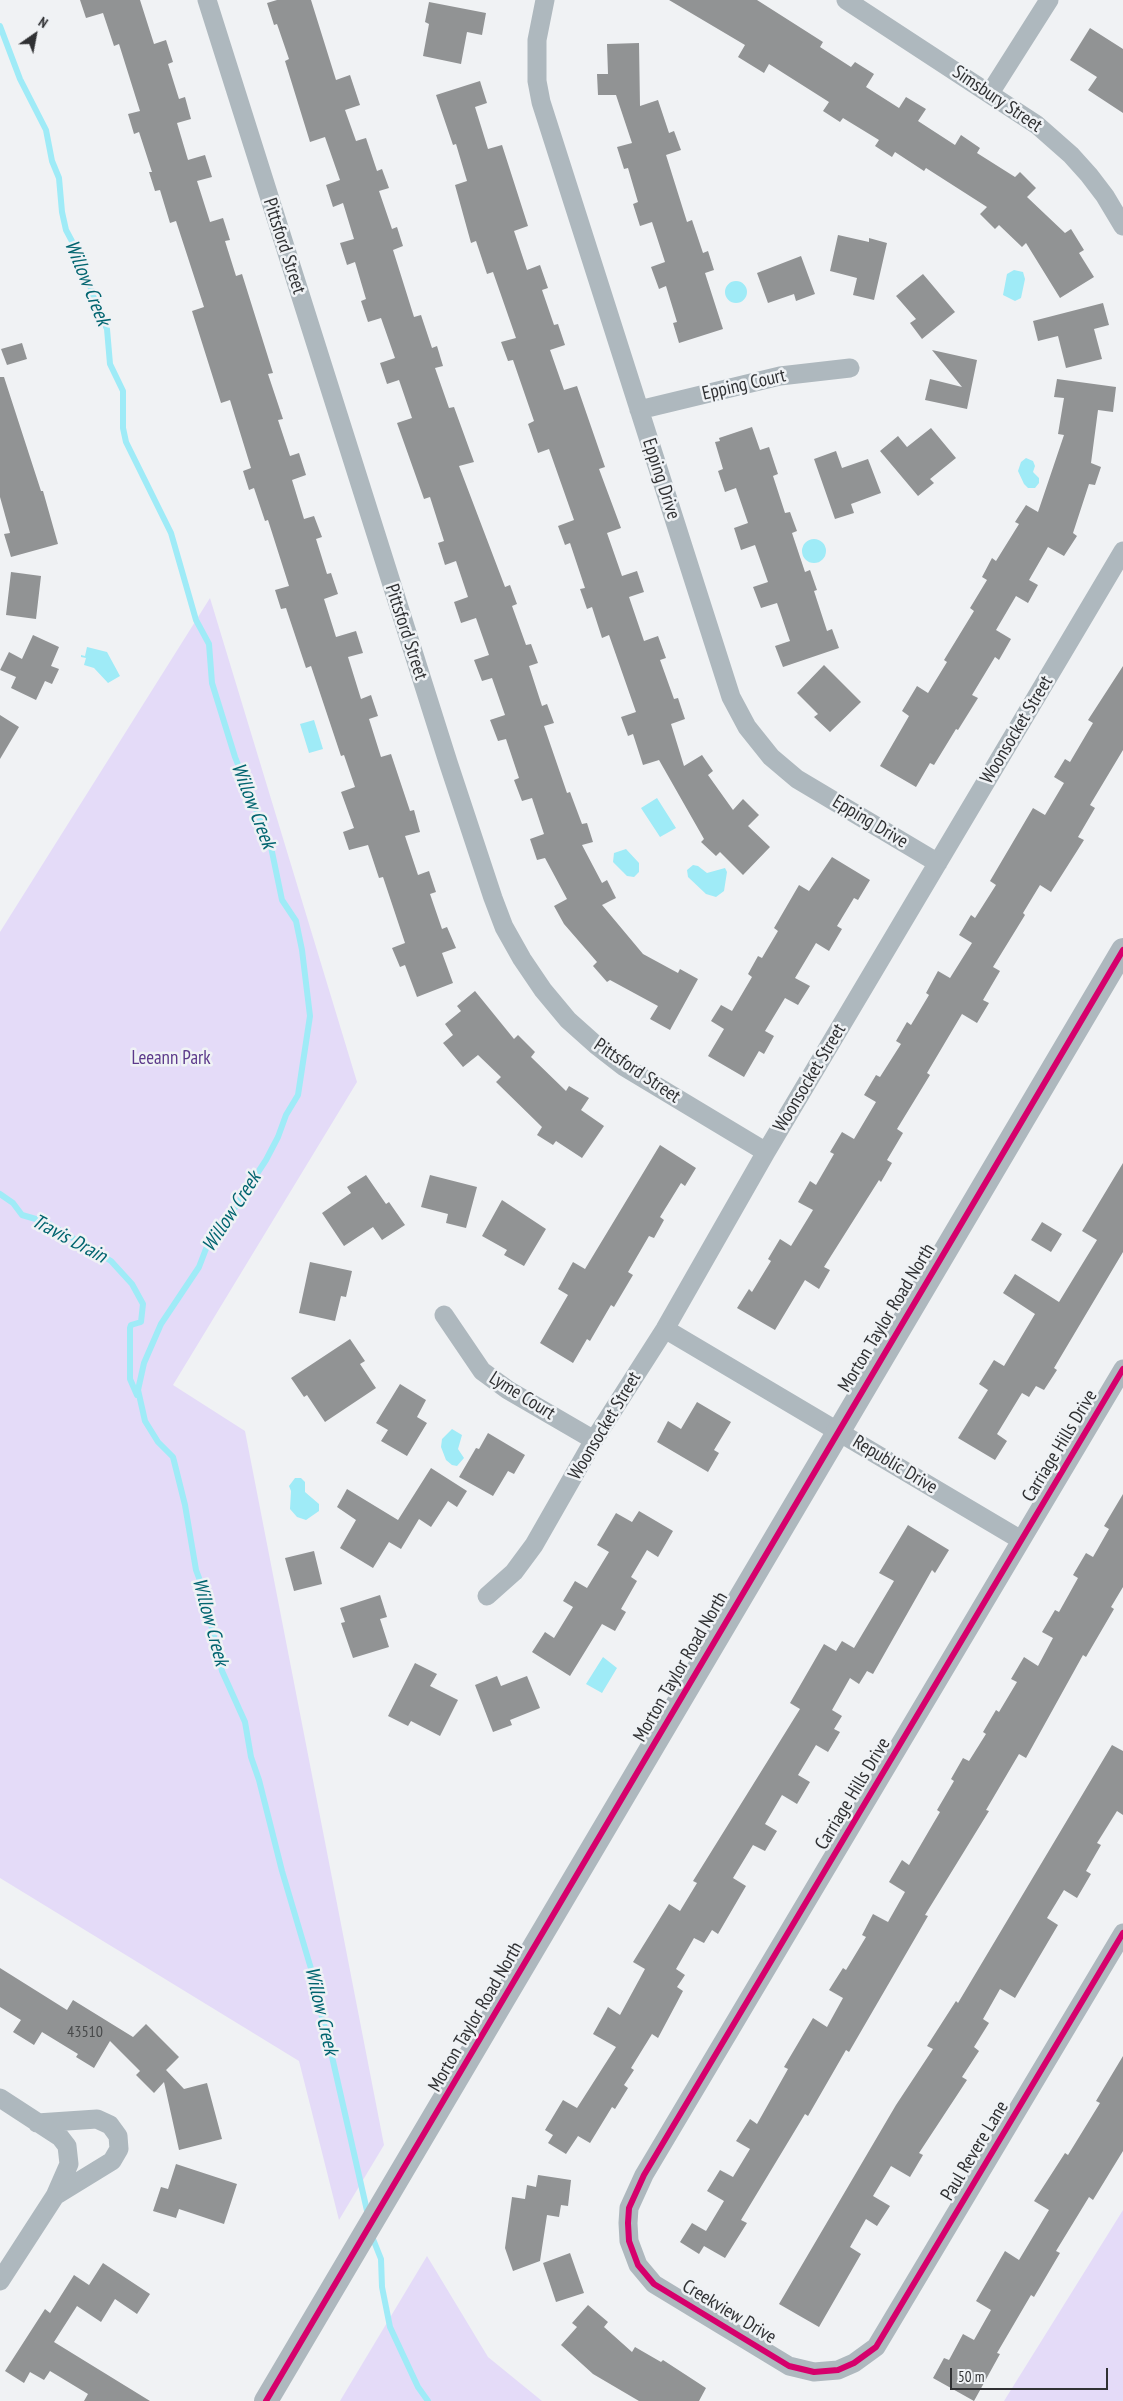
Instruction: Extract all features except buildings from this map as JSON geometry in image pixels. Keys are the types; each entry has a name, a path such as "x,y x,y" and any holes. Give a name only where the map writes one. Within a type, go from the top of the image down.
{"street":[{"name":"Pittsford Street","path":"206,0 448,762 504,927 522,959 543,990 568,1020 596,1045 623,1066 766,1152"},
{"name":"Epping Drive","path":"545,0 537,40 537,81 541,102 731,697 747,727 771,757 797,779 938,863"},
{"name":"Simsbury Street","path":"846,0 1037,125 1071,155 1106,196 1123,226"},
{"path":"990,93 1049,0"},
{"name":"Epping Court","path":"639,410 780,376 850,368"},
{"name":"Woonsocket Street","path":"487,1596 514,1572 534,1545 594,1440 665,1329 766,1152 1123,551"},
{"name":"Morton Taylor Road North","path":"266,2401 1123,950"},
{"name":"Lyme Court","path":"444,1315 482,1371 508,1390 594,1440"},
{"name":"Republic Drive","path":"665,1329 1021,1540"},
{"name":"Carriage Hills Drive","path":"629,2241 629,2208 644,2175 1123,1369"},
{"name":"Paul Revere Lane","path":"838,2370 854,2363 869,2353 888,2327 1123,1933"},
{"path":"0,2098 60,2138 69,2153 67,2171 55,2196 0,2281"},
{"path":"37,2123 97,2119 110,2125 118,2136 119,2149 112,2161 55,2196"},
{"name":"Creekview Drive","path":"629,2241 638,2265 654,2284 789,2366 814,2372 838,2370"}],"green space":[{"name":"Leeann Park","path":"210,598 357,1082 173,1385 245,1431 384,2145 339,2220 299,2061 0,1878 0,932"},
{"path":"1123,2210 1123,2401 1004,2401"},
{"path":"427,2256 488,2357 542,2401 340,2401"}],"water":[{"path":"1014,270 1023,272 1025,279 1021,298 1015,301 1003,295 1007,274"},
{"path":"732,281 740,281 747,288 747,296 740,303 732,303 725,296 725,288"},
{"path":"1026,458 1033,461 1035,466 1033,472 1039,478 1039,483 1035,488 1028,488 1024,484 1018,471 1021,462"},
{"path":"814,539 822,543 826,551 822,559 814,563 806,559 802,551 806,543"},
{"path":"87,647 107,652 120,676 108,683 94,668 84,665 86,658 81,657 81,655 85,656"},
{"path":"314,720 323,749 309,753 300,724"},
{"path":"657,798 676,828 660,837 641,808"},
{"path":"626,849 639,863 639,872 634,877 627,876 613,862 614,853"},
{"path":"693,865 698,866 707,873 725,868 727,872 724,891 716,897 706,894 688,877 687,870"},
{"path":"452,1429 462,1435 458,1449 464,1458 457,1466 452,1465 446,1460 441,1447 442,1439"},
{"path":"295,1478 301,1478 305,1482 305,1492 319,1504 319,1511 306,1520 297,1517 290,1509 291,1491 289,1486"},
{"path":"603,1657 617,1668 602,1693 586,1684"}],"waterway":[{"name":"Willow Creek","path":"0,26 20,79 46,130 52,161 59,178 62,212 66,230 82,260 98,311 107,329 110,364 123,391 123,428 126,442 171,533 196,620 209,644 212,683 235,757 271,847 282,900 296,921 302,950 310,1016 298,1095 286,1115 278,1137 266,1160 226,1221 209,1241 199,1267 161,1324 144,1363 138,1390 145,1421 158,1442 173,1457 185,1505 196,1570 202,1586 222,1671 245,1722 251,1757 312,1972 368,2215"},
{"name":"Travis Drain","path":"0,1194 13,1203 22,1215 46,1222 111,1261 132,1284 143,1304 141,1322 131,1325 130,1328 130,1379 137,1395"},
{"name":"Willow Creek","path":"371,2234 381,2259 382,2287 390,2327 418,2387 428,2401"}],"cycle path":[{"path":"266,2401 1123,950"},
{"path":"1123,1369 644,2175 629,2208 629,2241 638,2265 654,2284 789,2366 814,2372 838,2370 854,2363 876,2347 1123,1933"}]}
